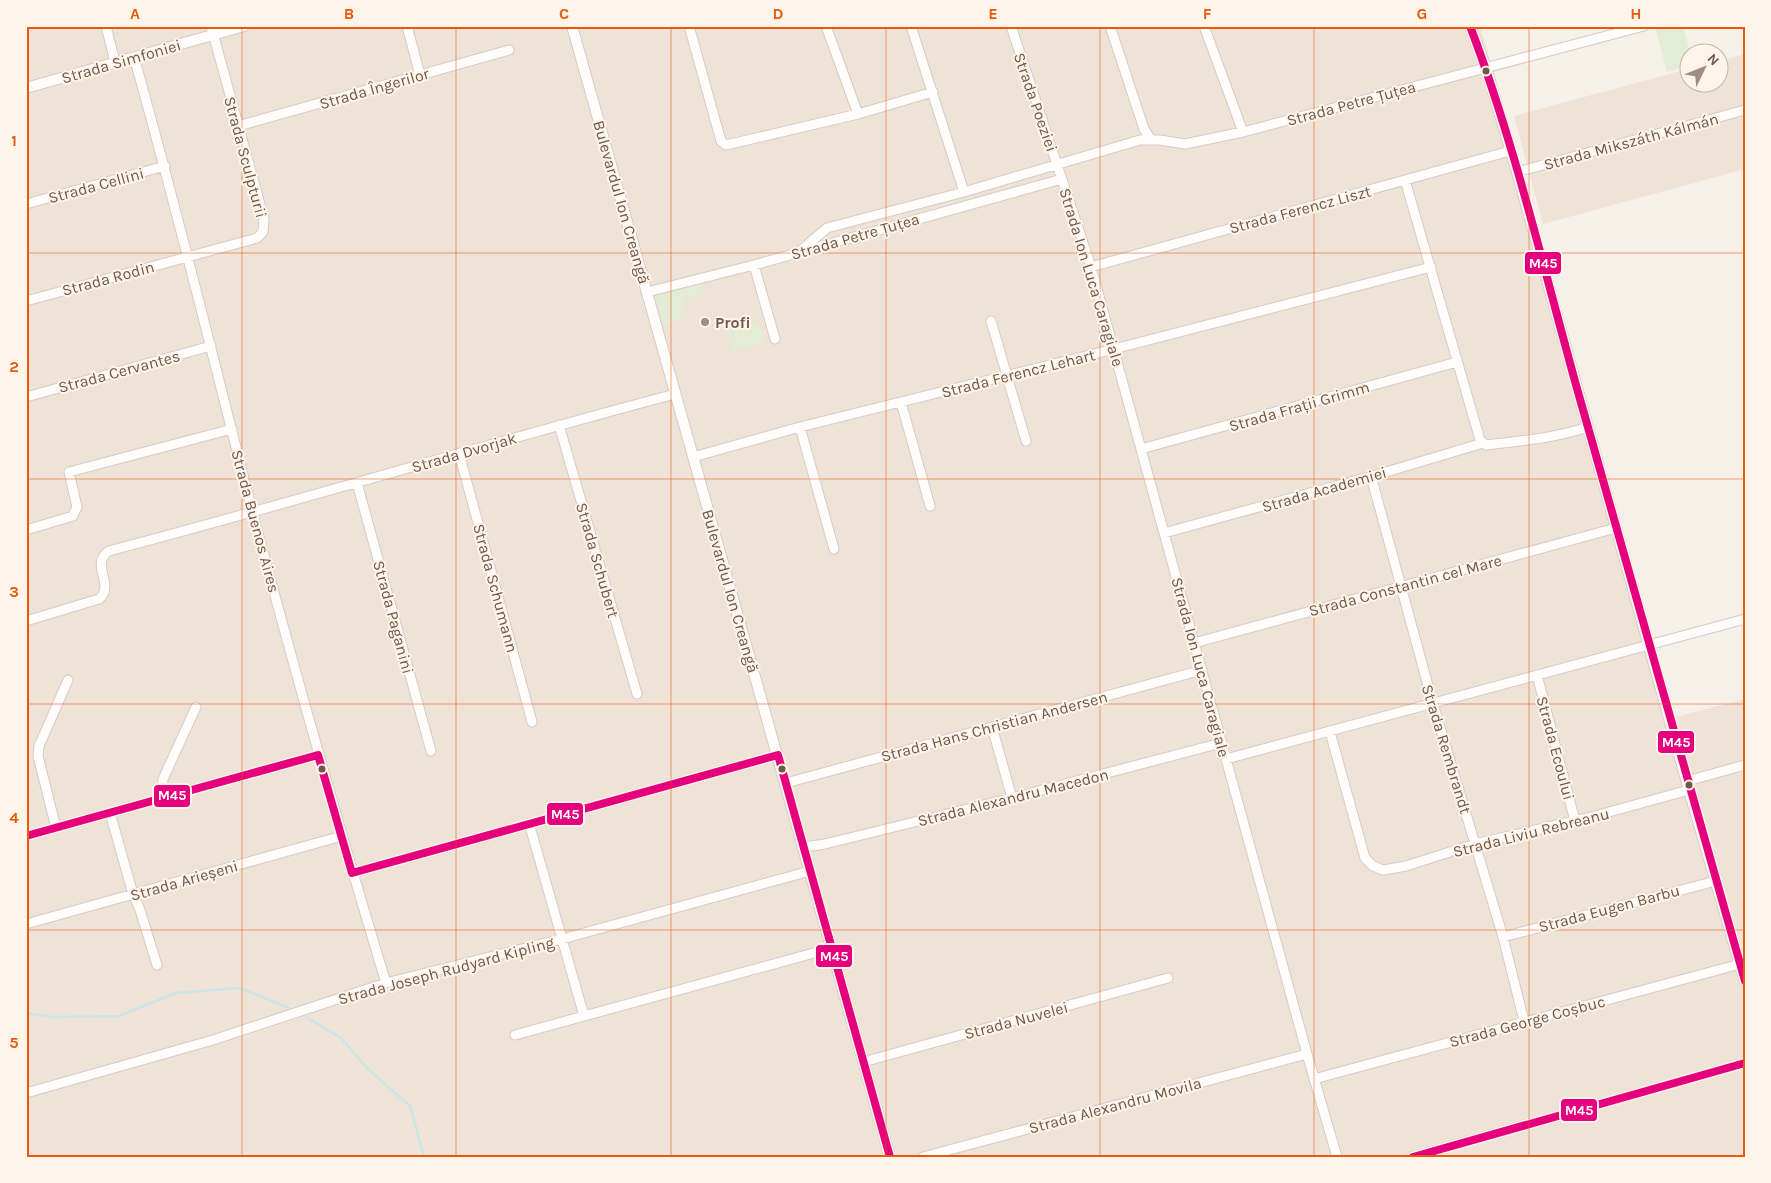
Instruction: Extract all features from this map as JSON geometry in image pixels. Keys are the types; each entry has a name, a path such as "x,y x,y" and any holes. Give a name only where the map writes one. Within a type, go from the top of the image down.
{"street":[{"path":"106,26 115,62"},
{"name":"Strada Simfoniei","path":"26,88 134,57 212,31 244,26"},
{"path":"407,26 420,75"},
{"name":"Bulevardul Ion Creangă","path":"572,26 890,1157"},
{"path":"689,26 721,141 726,144 858,114 933,92"},
{"path":"826,26 858,114"},
{"path":"911,26 933,92 959,194 958,207"},
{"name":"Strada Poeziei","path":"1010,26 1062,179"},
{"path":"1110,26 1144,128 1151,140"},
{"path":"1204,26 1243,132"},
{"path":"1470,26 1486,68 1517,172 1688,786 1745,982"},
{"name":"Strada Petre Țuțea","path":"799,252 827,228 959,194 1140,140 1185,144 1243,132 1644,26"},
{"name":"Strada Sculpturii","path":"189,256 257,238 263,232 264,219 212,31"},
{"name":"Strada Îngerilor","path":"238,126 509,50"},
{"name":"Strada Buenos Aires","path":"134,57 189,256 253,513 318,755 386,983"},
{"name":"Strada Mikszáth Kálmán","path":"1517,172 1745,110"},
{"name":"Strada Ferencz Liszt","path":"1091,266 1510,151"},
{"name":"Strada Cellini","path":"26,204 165,166"},
{"name":"Strada Petre Țuțea","path":"648,292 754,265 1062,179"},
{"name":"Strada Ion Luca Caragiale","path":"1062,179 1091,266 1307,1054 1337,1157"},
{"path":"1405,180 1480,440 1483,443"},
{"name":"Strada Rodin","path":"26,301 189,256"},
{"path":"754,265 774,339"},
{"name":"Strada Ferencz Lehart","path":"693,457 800,427 1114,350 1430,266"},
{"path":"991,321 1026,442"},
{"name":"Strada Cervantes","path":"26,396 212,346"},
{"name":"Strada Frații Grimm","path":"1141,449 1457,362"},
{"name":"Strada Dvorjak","path":"26,621 99,600 104,595 106,589 101,562 103,555 109,551 253,513 559,425 676,394"},
{"path":"901,402 930,506"},
{"name":"Strada Schubert","path":"559,425 637,694"},
{"path":"800,427 834,549"},
{"name":"Strada Academiei","path":"1164,533 1483,443 1486,445 1535,440 1588,428"},
{"path":"26,530 73,516 77,506 69,472 232,429"},
{"name":"Strada Schumann","path":"459,454 532,722"},
{"name":"Strada Rembrandt","path":"1370,476 1433,704 1503,937 1524,1021"},
{"name":"Strada Paganini","path":"357,483 431,751"},
{"name":"Strada Constantin cel Mare","path":"1194,643 1616,528"},
{"path":"1226,759 1745,619"},
{"name":"Strada Hans Christian Andersen","path":"786,783 1202,670"},
{"name":"Strada Ecoului","path":"1537,675 1575,821"},
{"path":"56,828 38,756 40,746 68,680"},
{"path":"161,799 163,779 196,707"},
{"path":"992,727 1012,798"},
{"name":"Strada Liviu Rebreanu","path":"1330,732 1366,858 1373,866 1383,870 1406,866 1475,844 1575,821 1688,786 1745,765"},
{"name":"Strada Alexandru Macedon","path":"804,847 825,844 1012,798 1222,743"},
{"path":"26,836 318,755"},
{"path":"352,873 778,755"},
{"path":"110,813 133,894 140,910 157,965"},
{"path":"529,823 584,1016"},
{"name":"Strada Arieșeni","path":"26,924 342,836"},
{"name":"Strada Joseph Rudyard Kipling","path":"26,1093 213,1040 386,983 562,939 810,871"},
{"name":"Strada Eugen Barbu","path":"1503,937 1716,880"},
{"path":"515,1035 832,948"},
{"name":"Strada George Coșbuc","path":"1314,1078 1740,964"},
{"name":"Strada Nuvelei","path":"864,1062 1168,978"},
{"name":"Strada Alexandru Movila","path":"923,1157 1307,1054"},
{"path":"1412,1157 1745,1063"}],"shaded area":[{"path":"26,26 1480,26 1676,717 1745,699 1745,1157 26,1157"},
{"path":"1745,54 1745,169 1543,224 1514,116 1678,72 1678,92 1728,92 1728,59"}],"green space":[{"path":"1683,26 1687,42 1678,42 1678,69 1667,72 1655,27"},
{"path":"701,284 704,294 684,300 681,319 663,324 656,296"},
{"path":"758,321 764,343 732,352 726,330"}],"waterway":[{"path":"26,1013 52,1017 119,1016 176,993 240,988 289,1008"},
{"path":"306,1017 341,1038 368,1069 410,1106 424,1157"}],"transit line":[{"name":"M45","path":"1470,26 1514,159 1745,981"},
{"name":"M45","path":"318,755 352,873"},
{"name":"M45","path":"26,836 318,755"},
{"name":"M45","path":"778,755 890,1157"},
{"name":"M45","path":"352,873 778,755"},
{"name":"M45","path":"1413,1157 1745,1063"}],"place":[{"name":"Profi","path":"705,322"}]}
